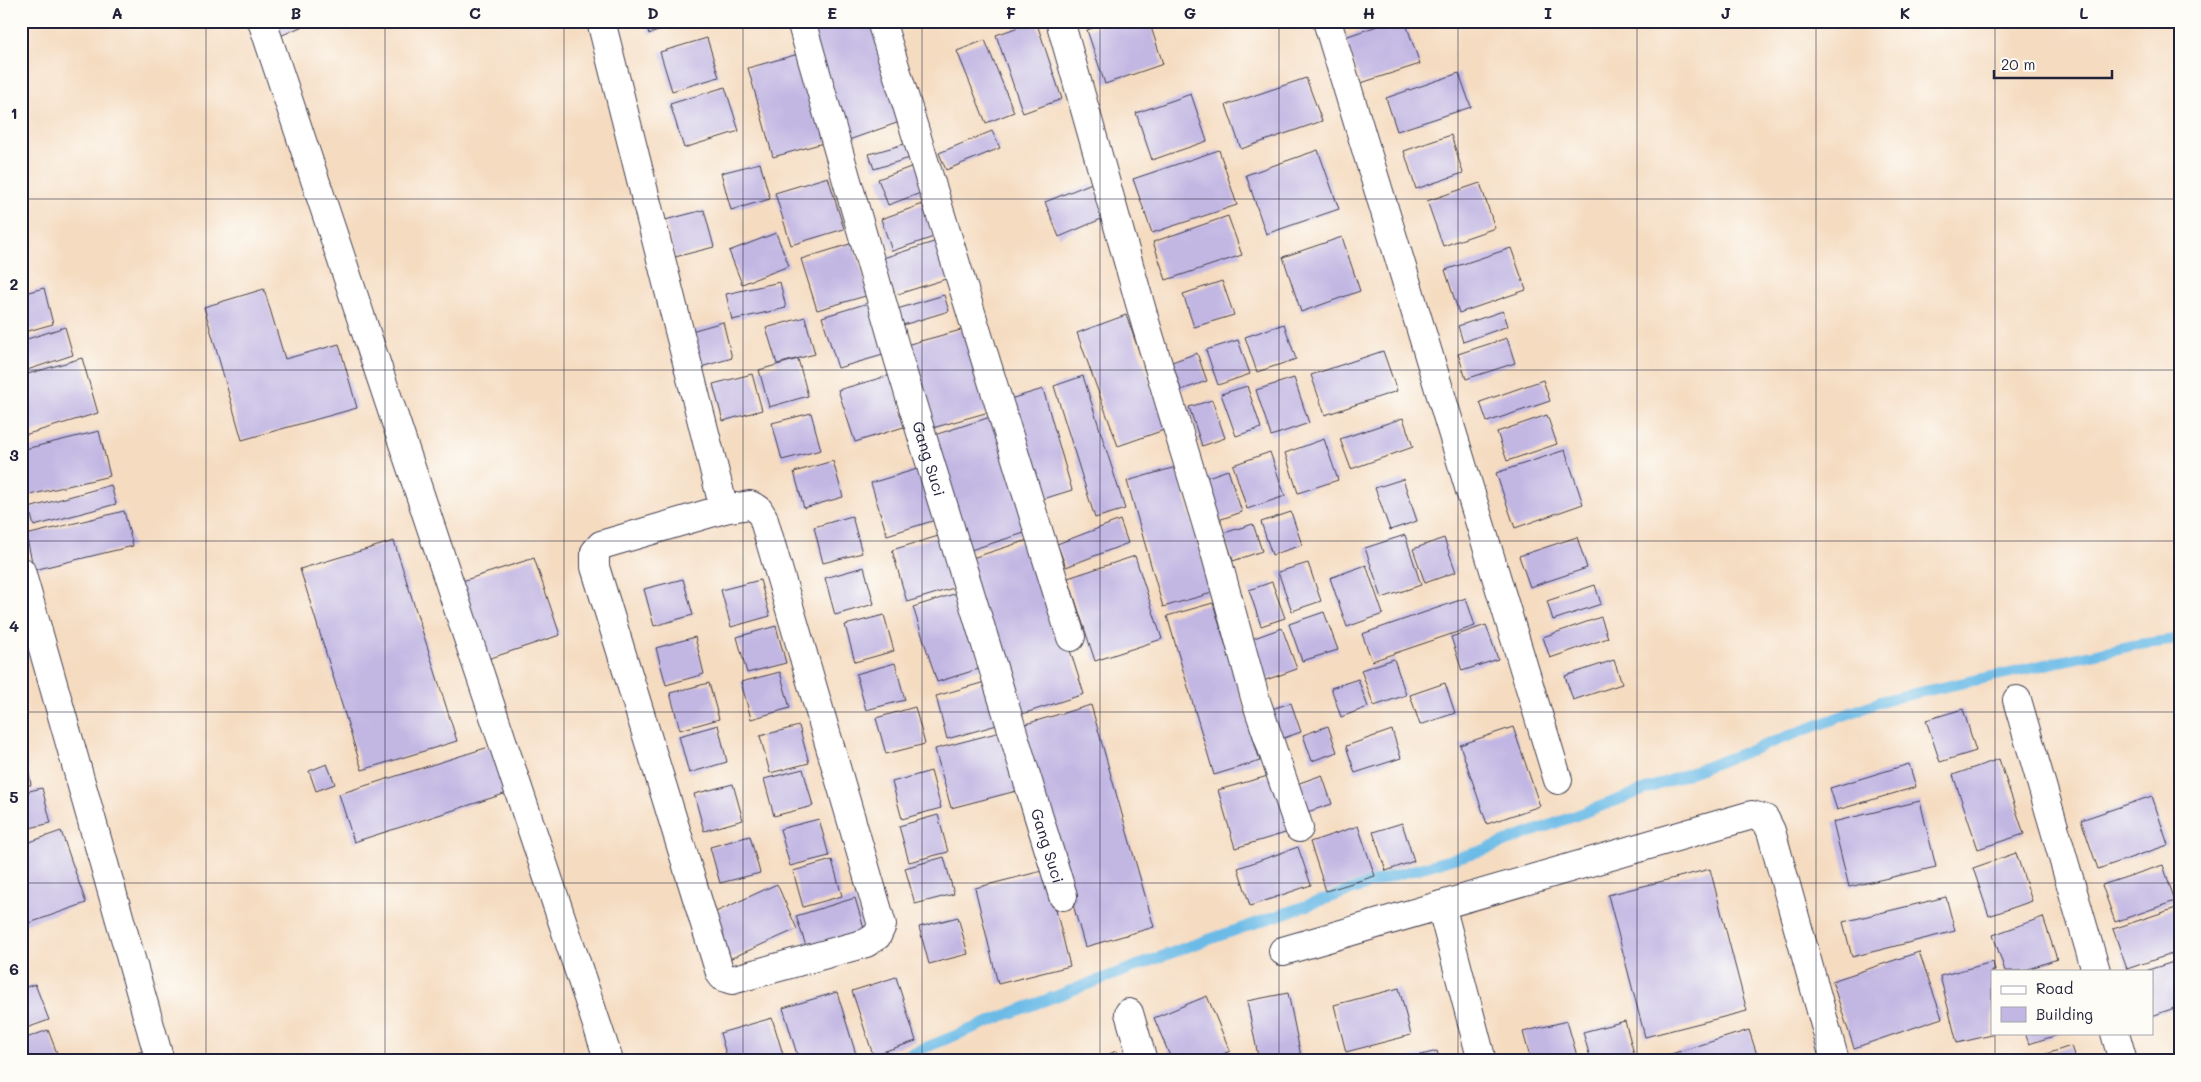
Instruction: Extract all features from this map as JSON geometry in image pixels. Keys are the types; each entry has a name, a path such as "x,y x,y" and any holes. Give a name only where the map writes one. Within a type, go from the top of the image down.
{"street":[{"path":"262,21 609,1061"},
{"path":"600,21 724,510"},
{"name":"Gang Suci","path":"801,21 899,361 1063,896"},
{"path":"881,21 1071,637"},
{"path":"1060,21 1146,325 1215,552 1256,701 1299,828"},
{"path":"1327,21 1558,780"},
{"path":"750,505 758,509 763,517 882,925 877,936 866,943 732,980 723,977 720,973 595,567 595,552 601,545 724,510 750,505"},
{"path":"21,570 160,1061"},
{"path":"2017,700 2096,970"},
{"path":"1283,951 1752,815 1764,819 1772,831 1835,1061"},
{"path":"1441,905 1482,1061"},
{"path":"1129,1013 1143,1061"},
{"path":"2115,1034 2123,1061"}],"building":[{"path":"271,21 314,21 278,37"},
{"path":"645,21 685,21 686,22 649,34"},
{"path":"803,21 874,21 908,119 846,141"},
{"path":"934,21 949,21 936,26"},
{"path":"1036,21 1062,99 1023,113 996,35"},
{"path":"1113,21 1149,21 1163,64 1105,84 1087,30"},
{"path":"1392,21 1405,21 1420,64 1361,83 1345,37"},
{"path":"707,38 719,77 672,91 660,52"},
{"path":"985,40 1014,112 986,123 957,51"},
{"path":"802,53 827,142 773,157 748,68"},
{"path":"1459,73 1471,107 1397,131 1386,98"},
{"path":"1306,78 1322,121 1241,149 1226,105"},
{"path":"725,87 739,131 684,148 670,104"},
{"path":"1191,94 1207,141 1152,160 1136,113"},
{"path":"992,131 1000,148 946,170 939,153"},
{"path":"1451,135 1463,173 1416,189 1404,151"},
{"path":"908,143 913,157 874,169 869,154"},
{"path":"1219,150 1237,205 1152,233 1133,179"},
{"path":"1318,150 1339,209 1266,234 1246,175"},
{"path":"760,163 770,199 731,210 721,173"},
{"path":"919,164 929,190 888,205 878,179"},
{"path":"828,177 844,229 791,245 775,193"},
{"path":"1092,183 1106,217 1059,237 1045,202"},
{"path":"1480,183 1495,228 1443,246 1427,201"},
{"path":"923,204 934,237 892,251 881,219"},
{"path":"704,210 714,247 675,257 665,220"},
{"path":"1228,216 1242,255 1166,280 1153,242"},
{"path":"776,233 789,266 742,284 729,251"},
{"path":"1342,237 1360,291 1301,312 1283,257"},
{"path":"937,241 949,278 895,295 883,258"},
{"path":"853,243 869,295 817,310 801,259"},
{"path":"1511,248 1526,290 1459,313 1445,270"},
{"path":"1222,281 1234,315 1194,327 1183,294"},
{"path":"780,282 786,308 732,320 726,294"},
{"path":"44,288 53,324 21,333 21,294"},
{"path":"264,289 285,359 339,344 357,408 242,440 204,307"},
{"path":"944,295 949,311 903,325 897,309"},
{"path":"875,301 890,353 838,368 822,317"},
{"path":"1503,311 1508,326 1463,342 1458,326"},
{"path":"1126,315 1167,429 1118,446 1077,333"},
{"path":"805,317 815,354 777,364 766,328"},
{"path":"723,322 732,358 694,369 684,333"},
{"path":"1284,324 1296,359 1257,372 1245,337"},
{"path":"65,327 73,355 21,372 21,341"},
{"path":"972,327 996,410 929,429 906,345"},
{"path":"1507,338 1515,363 1466,379 1458,354"},
{"path":"1238,340 1250,374 1218,385 1206,350"},
{"path":"1383,351 1397,391 1325,415 1311,375"},
{"path":"1197,353 1207,381 1181,390 1172,362"},
{"path":"82,358 98,413 21,436 21,376"},
{"path":"798,359 808,396 769,407 759,370"},
{"path":"752,374 762,410 723,421 713,384"},
{"path":"891,375 907,426 855,442 838,390"},
{"path":"1083,376 1125,509 1095,518 1054,386"},
{"path":"1294,378 1309,423 1271,436 1256,390"},
{"path":"1543,380 1550,401 1487,422 1480,402"},
{"path":"1247,386 1261,428 1236,436 1221,394"},
{"path":"1043,389 1072,490 1040,500 1010,399"},
{"path":"1212,400 1225,438 1202,446 1189,407"},
{"path":"811,413 821,450 782,460 772,423"},
{"path":"1000,414 1037,529 961,553 925,438"},
{"path":"1547,415 1557,444 1507,461 1497,432"},
{"path":"1403,418 1413,447 1351,469 1340,439"},
{"path":"99,431 110,476 21,497 21,450"},
{"path":"1324,439 1338,480 1298,493 1285,453"},
{"path":"1565,450 1583,504 1515,528 1496,473"},
{"path":"1270,452 1285,496 1247,509 1233,465"},
{"path":"833,461 843,497 804,508 794,472"},
{"path":"924,467 939,519 887,535 871,483"},
{"path":"1176,467 1212,593 1163,607 1127,481"},
{"path":"1228,470 1242,512 1210,523 1196,481"},
{"path":"1403,479 1417,521 1390,530 1375,488"},
{"path":"111,485 116,504 34,526 29,508"},
{"path":"124,511 133,546 34,570 26,535"},
{"path":"1291,512 1302,545 1272,555 1261,522"},
{"path":"852,516 862,553 823,563 814,527"},
{"path":"1120,520 1128,543 1066,567 1057,544"},
{"path":"1253,524 1262,551 1233,561 1224,533"},
{"path":"945,534 960,586 907,602 892,550"},
{"path":"1405,535 1421,585 1382,598 1365,548"},
{"path":"1577,537 1587,568 1530,587 1519,556"},
{"path":"1034,538 1084,694 1013,717 963,561"},
{"path":"1444,538 1456,572 1425,583 1413,549"},
{"path":"394,541 457,741 362,770 300,569"},
{"path":"1135,556 1162,639 1095,661 1068,578"},
{"path":"534,558 560,635 485,660 459,582"},
{"path":"1308,563 1321,601 1292,611 1278,572"},
{"path":"1366,565 1383,614 1347,627 1330,578"},
{"path":"864,567 874,604 835,615 825,578"},
{"path":"683,579 693,615 654,626 644,589"},
{"path":"760,580 770,616 731,627 721,590"},
{"path":"1272,582 1285,618 1261,626 1249,590"},
{"path":"1595,585 1601,604 1553,620 1547,601"},
{"path":"957,593 982,668 937,682 913,607"},
{"path":"1466,598 1475,626 1372,661 1362,634"},
{"path":"1213,603 1260,761 1214,775 1167,616"},
{"path":"1324,612 1338,650 1302,661 1289,624"},
{"path":"884,615 894,651 855,662 845,625"},
{"path":"1601,617 1608,638 1550,658 1543,637"},
{"path":"1486,625 1498,659 1462,671 1451,637"},
{"path":"776,626 786,663 747,673 737,637"},
{"path":"1282,628 1297,669 1263,681 1249,640"},
{"path":"695,637 704,674 666,685 656,648"},
{"path":"1394,659 1406,695 1374,706 1361,670"},
{"path":"1614,660 1622,684 1573,700 1565,676"},
{"path":"895,663 905,700 866,710 856,674"},
{"path":"780,672 790,708 751,719 741,682"},
{"path":"1358,679 1368,707 1341,717 1331,688"},
{"path":"985,682 997,725 947,739 936,696"},
{"path":"709,683 719,719 680,730 670,693"},
{"path":"1445,683 1455,713 1420,725 1410,695"},
{"path":"1291,703 1301,732 1275,741 1265,711"},
{"path":"1091,705 1154,927 1085,947 1022,725"},
{"path":"915,707 925,744 886,754 876,718"},
{"path":"1963,709 1976,751 1940,762 1926,720"},
{"path":"718,725 727,762 689,773 679,736"},
{"path":"799,726 809,763 770,773 760,736"},
{"path":"1328,726 1337,752 1312,761 1303,735"},
{"path":"1513,727 1540,806 1487,824 1460,745"},
{"path":"1008,730 1024,789 951,808 935,749"},
{"path":"1392,730 1401,758 1355,773 1346,746"},
{"path":"24,746 31,785 21,786 21,747"},
{"path":"492,746 507,793 354,842 339,794"},
{"path":"1999,759 2024,834 1978,849 1953,775"},
{"path":"327,764 335,784 316,791 309,771"},
{"path":"1909,764 1916,787 1837,810 1830,788"},
{"path":"803,769 813,806 774,816 764,779"},
{"path":"931,771 941,808 902,819 892,782"},
{"path":"1275,774 1292,831 1235,848 1218,790"},
{"path":"1322,775 1332,804 1304,813 1294,785"},
{"path":"733,784 743,820 704,831 694,794"},
{"path":"42,788 51,823 21,830 21,793"},
{"path":"2152,796 2168,845 2098,869 2081,820"},
{"path":"1920,801 1936,867 1849,887 1833,822"},
{"path":"938,815 948,852 909,862 899,826"},
{"path":"819,819 829,856 790,866 780,829"},
{"path":"1402,823 1414,861 1386,871 1373,832"},
{"path":"1358,826 1375,876 1326,891 1310,842"},
{"path":"61,831 86,903 21,926 21,845"},
{"path":"750,836 760,873 720,883 710,847"},
{"path":"1298,847 1311,885 1250,906 1238,868"},
{"path":"2016,853 2032,901 1989,916 1973,868"},
{"path":"944,857 954,894 915,904 905,868"},
{"path":"832,860 842,896 803,907 793,871"},
{"path":"2163,865 2175,901 2115,922 2102,885"},
{"path":"1710,869 1747,1011 1645,1037 1608,895"},
{"path":"1046,870 1070,966 998,984 975,888"},
{"path":"777,884 797,929 727,960 707,916"},
{"path":"1946,897 1955,931 1852,957 1843,922"},
{"path":"855,898 865,932 807,949 796,916"},
{"path":"2176,908 2180,918 2180,951 2127,969 2113,929"},
{"path":"958,917 968,954 929,964 919,927"},
{"path":"2043,917 2057,959 2026,970 2005,970 1993,935"},
{"path":"1919,952 1942,1018 1854,1048 1832,981"},
{"path":"2180,960 2180,1006 2154,1015 2154,970 2148,970"},
{"path":"1993,962 1995,970 1991,970 1992,1035 1957,1043 1940,976"},
{"path":"896,977 916,1041 873,1055 852,991"},
{"path":"35,984 49,1020 21,1030 21,989"},
{"path":"1399,988 1411,1035 1346,1052 1334,1005"},
{"path":"837,992 858,1061 799,1061 783,1008"},
{"path":"1288,993 1302,1061 1259,1061 1247,1001"},
{"path":"1207,996 1230,1051 1207,1061 1172,1061 1154,1018"},
{"path":"772,1018 785,1061 728,1061 720,1033"},
{"path":"1567,1021 1577,1056 1559,1061 1531,1061 1523,1032"},
{"path":"1625,1021 1636,1061 1591,1061 1583,1032"},
{"path":"48,1030 60,1061 21,1061 21,1040"},
{"path":"1749,1030 1759,1061 1656,1061 1655,1059"},
{"path":"2025,1034 2060,1034 2029,1044"},
{"path":"2071,1046 2076,1061 2028,1061 2028,1060"},
{"path":"146,1050 150,1061 113,1061 113,1060"},
{"path":"1116,1051 1120,1061 1094,1061"},
{"path":"1437,1051 1440,1061 1402,1061 1402,1060"}],"waterway":[{"path":"892,1061 1011,1013 1190,946 1392,876 1481,851 1885,700 2135,645 2180,639"}]}
